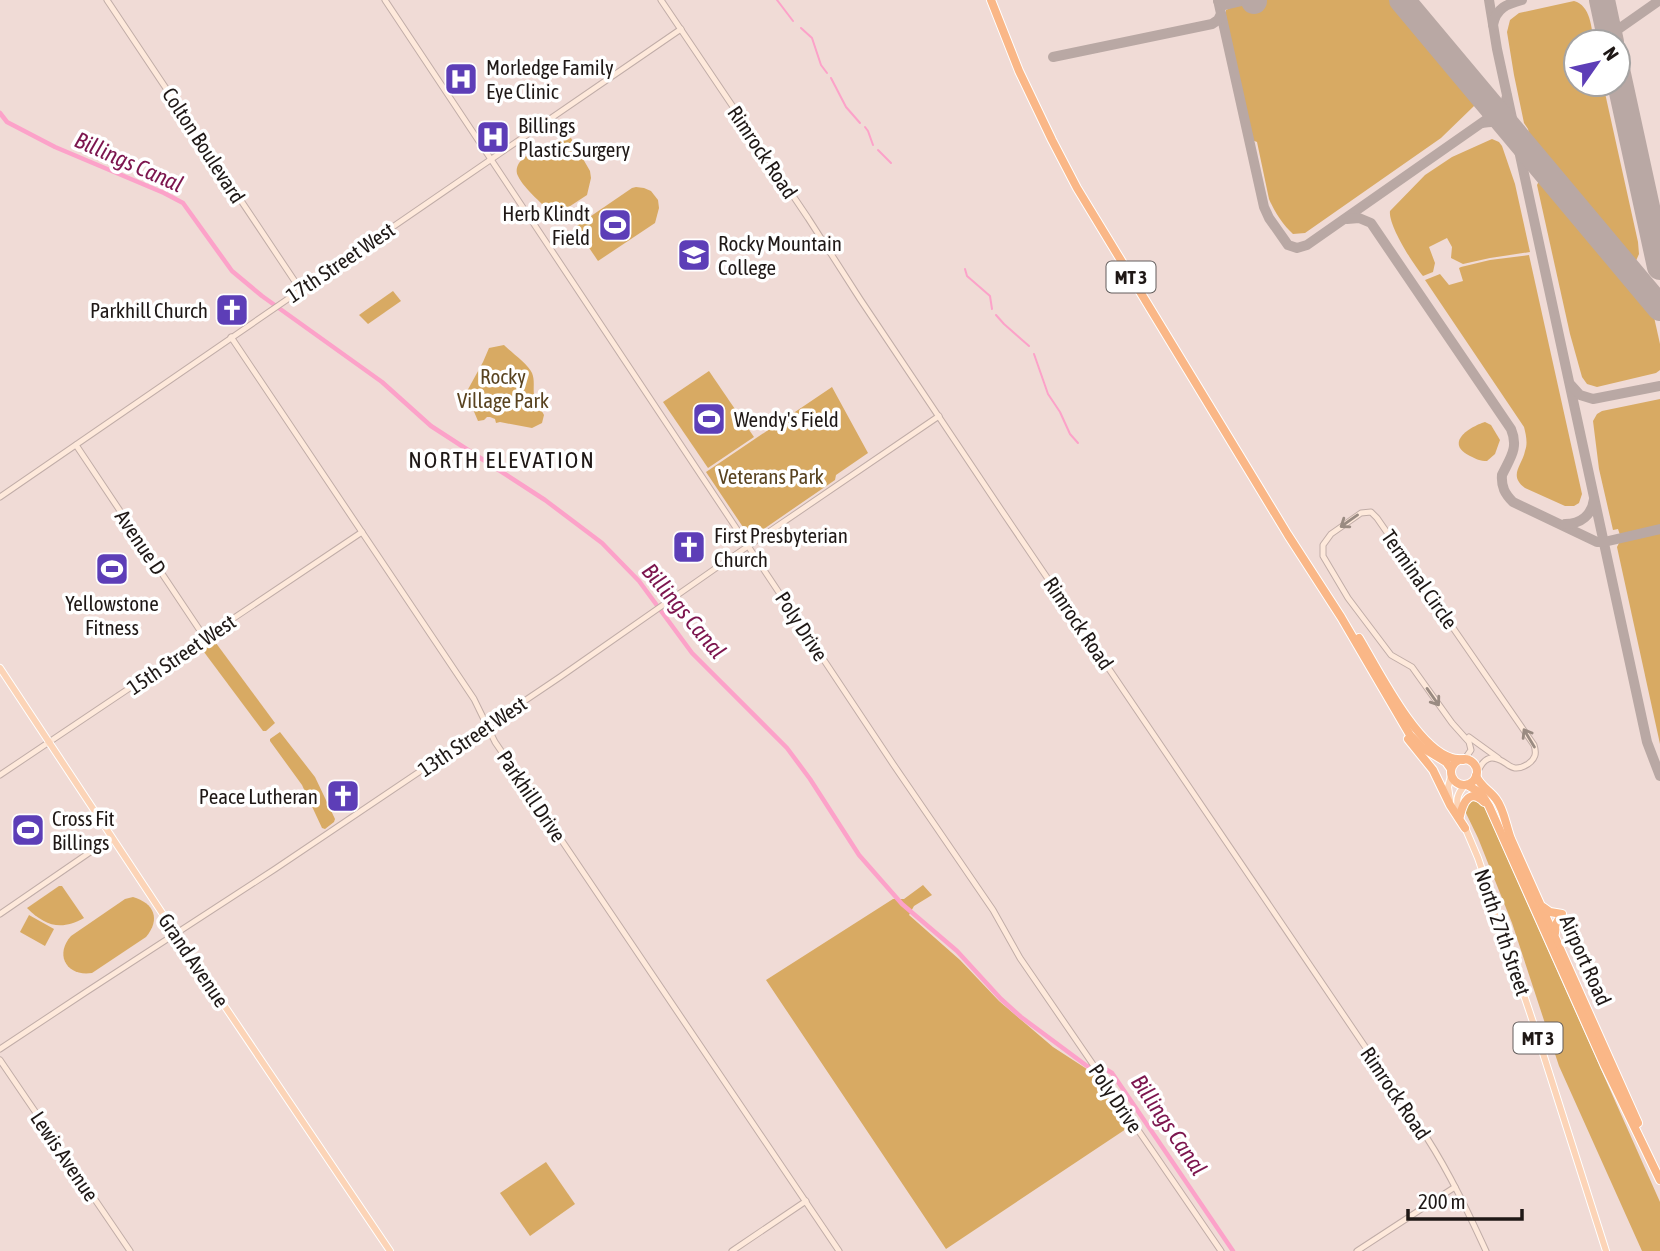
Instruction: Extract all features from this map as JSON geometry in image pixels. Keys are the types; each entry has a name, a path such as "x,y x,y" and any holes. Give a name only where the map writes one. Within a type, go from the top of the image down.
{"highway":[{"name":"MT 3","path":"991,0 1019,71 1077,188 1293,544 1341,617 1397,723 1433,770 1465,828"},
{"name":"MT 3","path":"1293,544 1343,612 1410,722 1438,751 1450,758 1463,760"},
{"name":"Airport Road","path":"1374,675 1410,735 1423,748 1446,762 1456,783 1477,790 1485,797 1605,1066 1660,1180"},
{"name":"Airport Road","path":"1463,760 1473,763 1480,785 1501,806 1511,839 1555,933 1639,1126 1653,1165"},
{"path":"1451,772 1458,761 1463,760"},
{"path":"1466,785 1474,780 1477,774"},
{"path":"1460,816 1463,802 1473,796 1480,798 1492,813"},
{"path":"1543,907 1550,912 1562,914 1556,924 1555,933"}],"main road":[{"name":"Grand Avenue","path":"0,668 390,1251"},
{"name":"North 27th Street","path":"1451,772 1448,793 1478,858 1606,1251"},
{"path":"1460,816 1456,799 1466,785"}],"street":[{"name":"Colton Boulevard","path":"107,0 300,289"},
{"name":"Poly Drive","path":"385,0 987,901 1020,958 1221,1251"},
{"name":"Rimrock Road","path":"662,0 860,299 1427,1138 1455,1186 1486,1251"},
{"name":"17th Street West","path":"0,497 681,29"},
{"name":"Parkhill Drive","path":"231,337 474,699 495,742 521,782 839,1251"},
{"name":"13th Street West","path":"0,1049 488,726 939,416"},
{"name":"Avenue D","path":"76,445 205,638"},
{"name":"Terminal Circle","path":"1477,774 1487,759 1494,758 1512,767 1521,768 1534,759 1534,745 1378,520 1371,512 1361,513 1328,538 1323,549 1325,559 1348,598 1391,655 1412,667 1461,732 1501,761"},
{"name":"15th Street West","path":"0,775 362,532"},
{"path":"1461,732 1471,745 1471,750 1463,760"},
{"path":"0,914 99,846 114,840"},
{"name":"Lewis Avenue","path":"0,1060 130,1251"},
{"path":"1357,1251 1455,1186"},
{"path":"732,1251 806,1201"}],"green space":[{"path":"1260,0 1393,0 1474,96 1471,99 1474,106 1441,138 1305,233 1293,234 1279,218 1269,199 1257,142 1252,140 1226,16 1226,10 1234,6"},
{"path":"1574,1 1587,12 1592,28 1562,28 1562,98 1606,98 1638,242 1639,254 1635,263 1630,261 1531,142 1524,123 1507,32 1510,20 1519,13"},
{"path":"571,138 590,171 591,178 587,195 555,216 525,186 518,176 517,168 520,161 535,151"},
{"path":"1492,139 1502,146 1515,184 1530,252 1463,264 1451,258 1452,247 1447,238 1429,247 1435,263 1433,272 1423,276 1397,235 1390,211 1425,175 1452,157"},
{"path":"1540,179 1544,179 1652,308 1660,344 1660,370 1656,373 1597,387 1587,384 1582,377 1537,185"},
{"name":"Herb Klindt Field","path":"636,187 651,191 658,200 655,223 598,261 575,227"},
{"path":"1529,255 1582,494 1579,503 1574,506 1565,506 1525,488 1517,479 1526,445 1524,427 1425,280 1440,274 1449,285 1463,281 1459,268 1461,267"},
{"path":"393,291 401,301 368,324 359,315"},
{"name":"Rocky Village Park","path":"504,345 527,366 533,376 535,398 544,415 542,423 532,428 496,423 495,419 490,417 478,421 466,393 489,348"},
{"name":"Wendy's Field","path":"709,371 754,437 708,468 663,402"},
{"name":"Veterans Park","path":"832,387 868,453 836,475 835,480 752,537 749,536 706,472"},
{"path":"1660,399 1660,527 1620,535 1618,529 1613,530 1599,469 1593,421 1602,411"},
{"path":"1485,422 1491,425 1500,440 1495,454 1487,461 1470,456 1459,446 1459,441 1466,432"},
{"path":"1660,533 1660,744 1617,547 1624,541"},
{"path":"213,639 275,723 266,731 263,731 201,648 201,645"},
{"path":"280,732 315,777 335,819 325,829 322,828 302,785 270,741"},
{"path":"1471,800 1483,804 1660,1202 1660,1251 1642,1251 1559,1066 1512,923 1464,809"},
{"path":"923,885 932,895 914,906 909,915 960,960 999,1001 1053,1047 1093,1073 1129,1127 946,1249 766,980 893,899 904,899"},
{"path":"62,886 84,918 68,924 54,925 40,919 27,908"},
{"path":"133,897 146,903 153,912 153,924 146,937 92,973 76,972 70,968 64,957 64,950 71,936 125,899"},
{"path":"29,915 54,929 45,946 20,932"},
{"path":"546,1162 575,1204 530,1236 500,1193"}],"waterway":[{"path":"777,0 793,21"},
{"path":"801,28 812,38 821,65 827,73"},
{"path":"831,78 846,107 860,123"},
{"name":"Billings Canal","path":"0,113 7,122 55,147 183,203 232,271 262,296 382,382 431,426 545,500 602,543 639,581 692,653 787,748 859,855 902,904 957,951 1021,1017 1087,1066 1112,1073 1233,1251"},
{"path":"865,127 873,145"},
{"path":"878,150 891,163"},
{"path":"965,269 967,276 990,296 992,309"},
{"path":"996,315 1029,346"},
{"path":"1034,354 1048,394 1070,434 1078,443"}],"taxiway":[{"path":"1218,0 1264,207 1288,245 1297,248 1307,245 1500,110 1507,96"},
{"path":"1218,1 1225,5 1246,0"},
{"path":"1489,0 1497,49 1647,742 1660,776"},
{"path":"1493,25 1497,14 1503,8 1522,0"},
{"path":"1620,28 1660,0"},
{"path":"1053,57 1212,24 1221,14"},
{"path":"1483,123 1501,123 1515,134"},
{"path":"1347,219 1359,218 1371,223 1511,429 1514,447 1502,479 1504,490 1513,502 1597,542 1660,529"},
{"path":"1571,385 1580,395 1593,399 1660,386"},
{"path":"1565,524 1585,518 1594,499"}],"runway":[{"path":"1402,0 1660,308"},
{"path":"1602,0 1608,28"},
{"path":"1623,98 1660,267"}],"place":[{"name":"Morledge Family Eye Clinic","path":"461,79"},
{"name":"Billings Plastic Surgery","path":"493,137"},
{"name":"Herb Klindt Field","path":"615,225"},
{"name":"Rocky Mountain College","path":"694,255"},
{"name":"Parkhill Church","path":"232,310"},
{"name":"Wendy's Field","path":"709,419"},
{"name":"First Presbyterian Church","path":"689,547"},
{"name":"Yellowstone Fitness","path":"112,569"},
{"name":"Peace Lutheran","path":"343,796"},
{"name":"Cross Fit Billings","path":"28,830"}],"district":[{"name":"NORTH ELEVATION","path":"502,460"}]}
